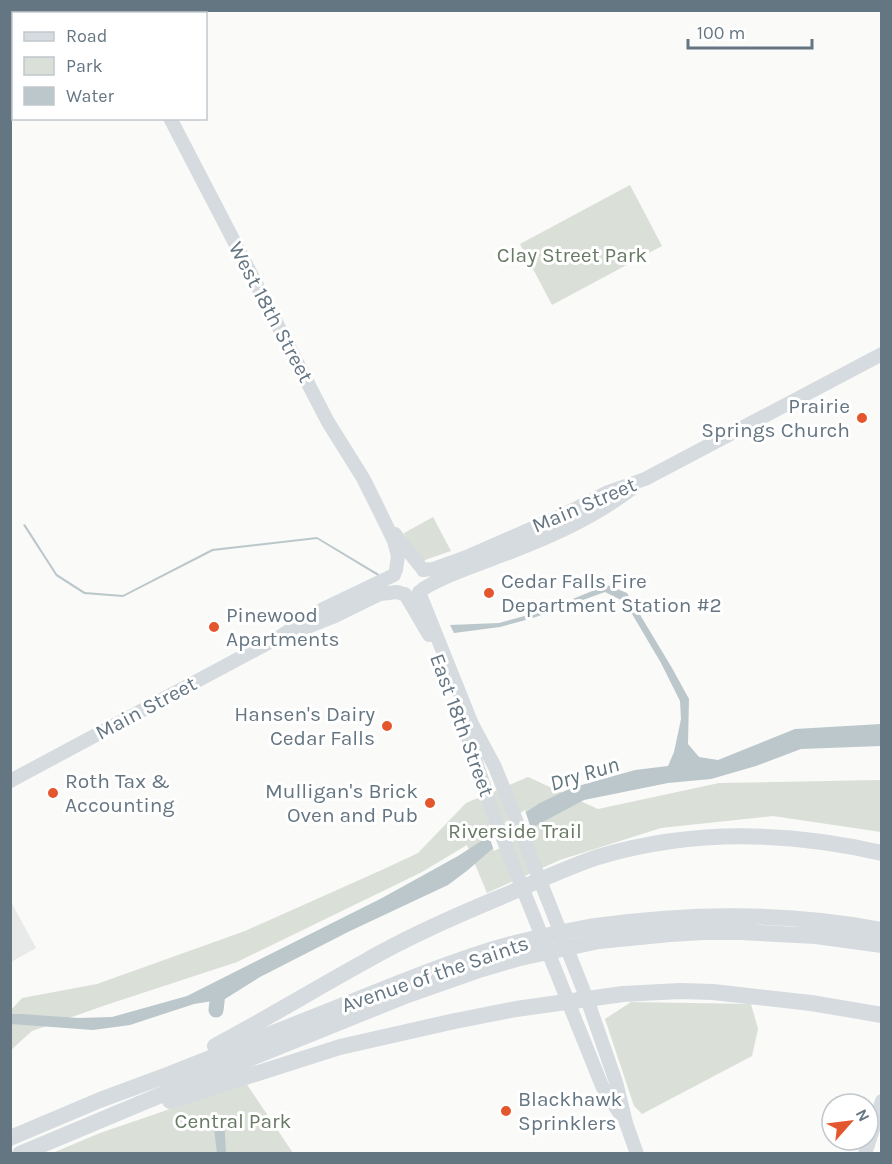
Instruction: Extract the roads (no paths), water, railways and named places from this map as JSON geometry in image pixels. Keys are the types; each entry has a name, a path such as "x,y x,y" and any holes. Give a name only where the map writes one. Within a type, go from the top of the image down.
{"highway":[{"path":"100,1100 237,1034 407,939 549,875 599,857 659,843 693,838 734,836 782,836 882,853"},
{"name":"Avenue of the Saints","path":"10,1138 100,1100 432,970 667,918 735,916 816,920 882,930"},
{"name":"Avenue of the Saints","path":"596,934 741,932 816,936 882,945"},
{"name":"Avenue of the Saints","path":"20,1154 405,996 471,973 516,951"},
{"path":"91,1124 340,1047 506,1011 623,994 713,992 811,1003 882,1015"}],"main road":[{"name":"West 18th Street","path":"171,120 328,422 363,478 376,504 394,541 398,556 395,572"},
{"name":"Main Street","path":"421,568 433,569 469,556 567,513 608,492 645,479 882,354"},
{"name":"Main Street","path":"281,636 334,616 380,594 413,592 450,574 518,550 571,527 613,503 645,479"},
{"name":"West 18th Street","path":"376,504 397,537 421,568"},
{"path":"405,563 415,564 421,568 426,579 413,592 395,586 395,572 405,563"},
{"name":"Main Street","path":"10,781 281,636 325,608 395,572"},
{"name":"East 18th Street","path":"413,592 472,724 495,767 528,848 587,999 638,1154"},
{"name":"East 18th Street","path":"413,592 457,703 491,807 521,888 602,1086 626,1123"},
{"path":"865,1154 882,1101"}],"water":[{"path":"25,524 57,574 85,592 123,595 212,549 317,537 379,574 378,576 317,539 213,551 123,597 84,594 56,576 23,525"},
{"path":"607,585 627,593 689,699 688,744 699,757 718,760 795,729 881,724 881,746 801,749 756,766 711,779 668,783 584,800 492,849 448,885 260,977 225,999 194,1004 130,1025 93,1030 11,1024 10,1014 78,1018 112,1017 187,996 382,898 458,856 540,803 571,788 635,770 668,766 674,752 681,719 680,701 661,663 625,602 605,592 533,618 500,627 454,633 450,625 499,623 543,611"},
{"path":"224,1118 226,1153 217,1153 213,1121"}],"waterway":[{"name":"Dry Run","path":"216,1010 218,993 228,985"}],"place":[{"name":"Prairie Springs Church","path":"862,418"},
{"name":"Cedar Falls Fire Department Station #2","path":"489,593"},
{"name":"Pinewood Apartments","path":"214,627"},
{"name":"Hansen's Dairy Cedar Falls","path":"387,726"},
{"name":"Roth Tax & Accounting","path":"53,793"},
{"name":"Mulligan's Brick Oven and Pub","path":"430,803"},
{"name":"Blackhawk Sprinklers","path":"506,1111"}],"park label":[{"name":"Clay Street Park","path":"572,255"},
{"name":"Riverside Trail","path":"515,831"},
{"name":"Central Park","path":"233,1121"}]}
